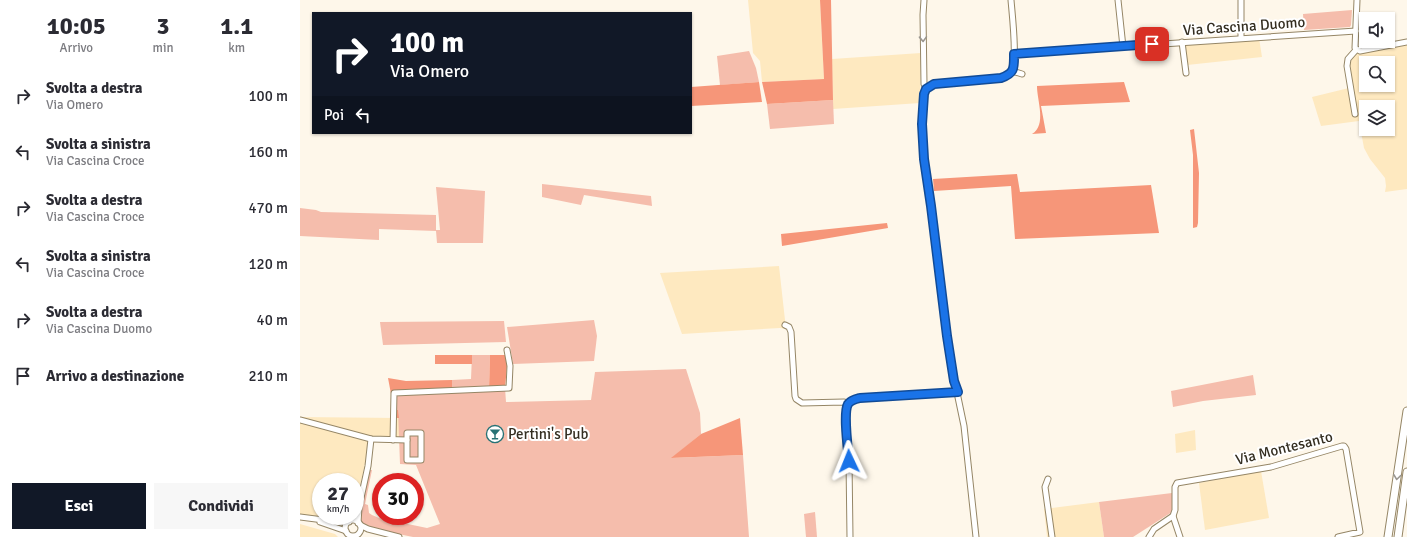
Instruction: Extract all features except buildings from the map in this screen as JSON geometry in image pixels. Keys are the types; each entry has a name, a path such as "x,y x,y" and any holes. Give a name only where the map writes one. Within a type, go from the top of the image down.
{"highway":[{"path":"1388,537 1407,411"},
{"path":"1398,537 1407,472"}],"street":[{"path":"924,0 924,84 926,89"},
{"path":"976,537 964,426 948,344 924,159 923,107 926,89 934,84 1001,78 1009,75 1014,67 1011,0"},
{"path":"1118,0 1122,47"},
{"path":"1241,0 1241,38"},
{"path":"1355,114 1347,66 1348,59 1356,50 1357,0"},
{"name":"Via Cascina Duomo","path":"1014,54 1356,31"},
{"path":"1182,42 1186,73"},
{"path":"1356,50 1360,51 1407,42"},
{"path":"1012,71 1022,74"},
{"path":"785,325 791,332 796,399 802,403 844,402 848,404"},
{"path":"393,440 394,393 509,388 510,366 507,350"},
{"path":"850,537 849,461 846,420 848,404 852,400 860,398 958,392"},
{"path":"300,420 371,439 407,440"},
{"path":"407,433 421,433 421,460 406,460 407,440 407,433"},
{"path":"364,484 371,439"},
{"name":"Via Montesanto","path":"1180,537 1173,516 1175,510 1175,487 1177,483 1271,467 1344,446 1346,449 1360,532 1338,537"},
{"path":"1048,479 1045,487 1052,537"},
{"path":"1148,537 1154,529 1173,516"},
{"path":"300,517 312,520"},
{"path":"326,525 351,536 367,533 385,534"},
{"path":"356,535 360,530 359,525"},
{"path":"361,525 368,529 399,537"}],"shaded area":[{"path":"748,0 820,0 824,79 762,82 760,61 753,53"},
{"path":"820,0 831,0 833,100 767,104 762,82 824,79"},
{"path":"1352,10 1350,27 1304,30 1303,14"},
{"path":"1259,38 1262,57 1187,65 1184,44"},
{"path":"1407,45 1407,189 1385,192 1385,178 1370,159 1364,148 1362,136 1395,136 1395,100 1359,100 1359,121 1321,126 1312,97 1353,87 1349,61 1357,53"},
{"path":"749,51 756,68 759,82 720,85 717,56"},
{"path":"921,53 920,103 833,109 832,59"},
{"path":"759,82 762,102 692,106 692,87"},
{"path":"1124,82 1130,102 1041,106 1046,133 1032,134 1037,130 1040,119 1037,86"},
{"path":"833,100 834,124 770,129 767,104"},
{"path":"1194,129 1199,173 1198,223 1197,227 1193,228 1193,155 1190,130"},
{"path":"1017,174 1020,192 1151,185 1159,233 1015,239 1011,186 934,191 933,179"},
{"path":"542,184 651,196 652,206 584,195 581,205 542,197"},
{"path":"436,187 485,191 483,243 437,243 436,231 379,229 379,240 300,236 300,208 321,212 436,215 436,230 440,230"},
{"path":"887,223 888,228 782,246 781,234"},
{"path":"779,266 786,329 780,328 682,334 660,273"},
{"path":"594,320 597,336 594,361 513,364 507,327"},
{"path":"504,321 506,342 383,345 380,322"},
{"path":"435,355 472,355 472,364 435,364"},
{"path":"472,355 490,355 489,389 505,388 506,402 591,400 595,372 686,369 700,413 701,434 672,458 743,455 749,537 413,537 369,528 364,524 364,496 369,470 372,470 365,504 368,505 369,513 372,515 372,525 413,525 427,528 440,524 424,485 424,473 419,473 416,465 400,464 398,410 395,410 395,392 452,390 452,380 471,379"},
{"path":"490,355 506,355 507,366 505,388 489,389"},
{"path":"1253,375 1256,395 1203,401 1173,407 1171,391"},
{"path":"388,378 406,381 452,380 452,390 395,392 395,410 398,410 399,418 391,418 391,394"},
{"path":"300,417 399,418 399,442 370,440 363,473 312,473 312,516 300,514"},
{"path":"740,418 743,455 671,458 701,434"},
{"path":"1195,430 1196,450 1176,453 1175,434"},
{"path":"1261,471 1269,518 1205,530 1199,483"},
{"path":"1172,493 1172,512 1133,537 1104,537 1099,502"},
{"path":"1099,502 1104,537 1047,537 1044,509"},
{"path":"815,512 817,537 806,537 804,514"},
{"path":"300,524 335,534 338,537 300,537"}],"place":[{"name":"Pertini's Pub","path":"495,434"}],"route":[{"path":"849,461 846,412 848,404 852,400 860,398 958,392 954,381 950,359 924,159 923,107 926,89 930,85 934,84 1001,78 1009,75 1014,67 1014,54 1152,44"}]}
